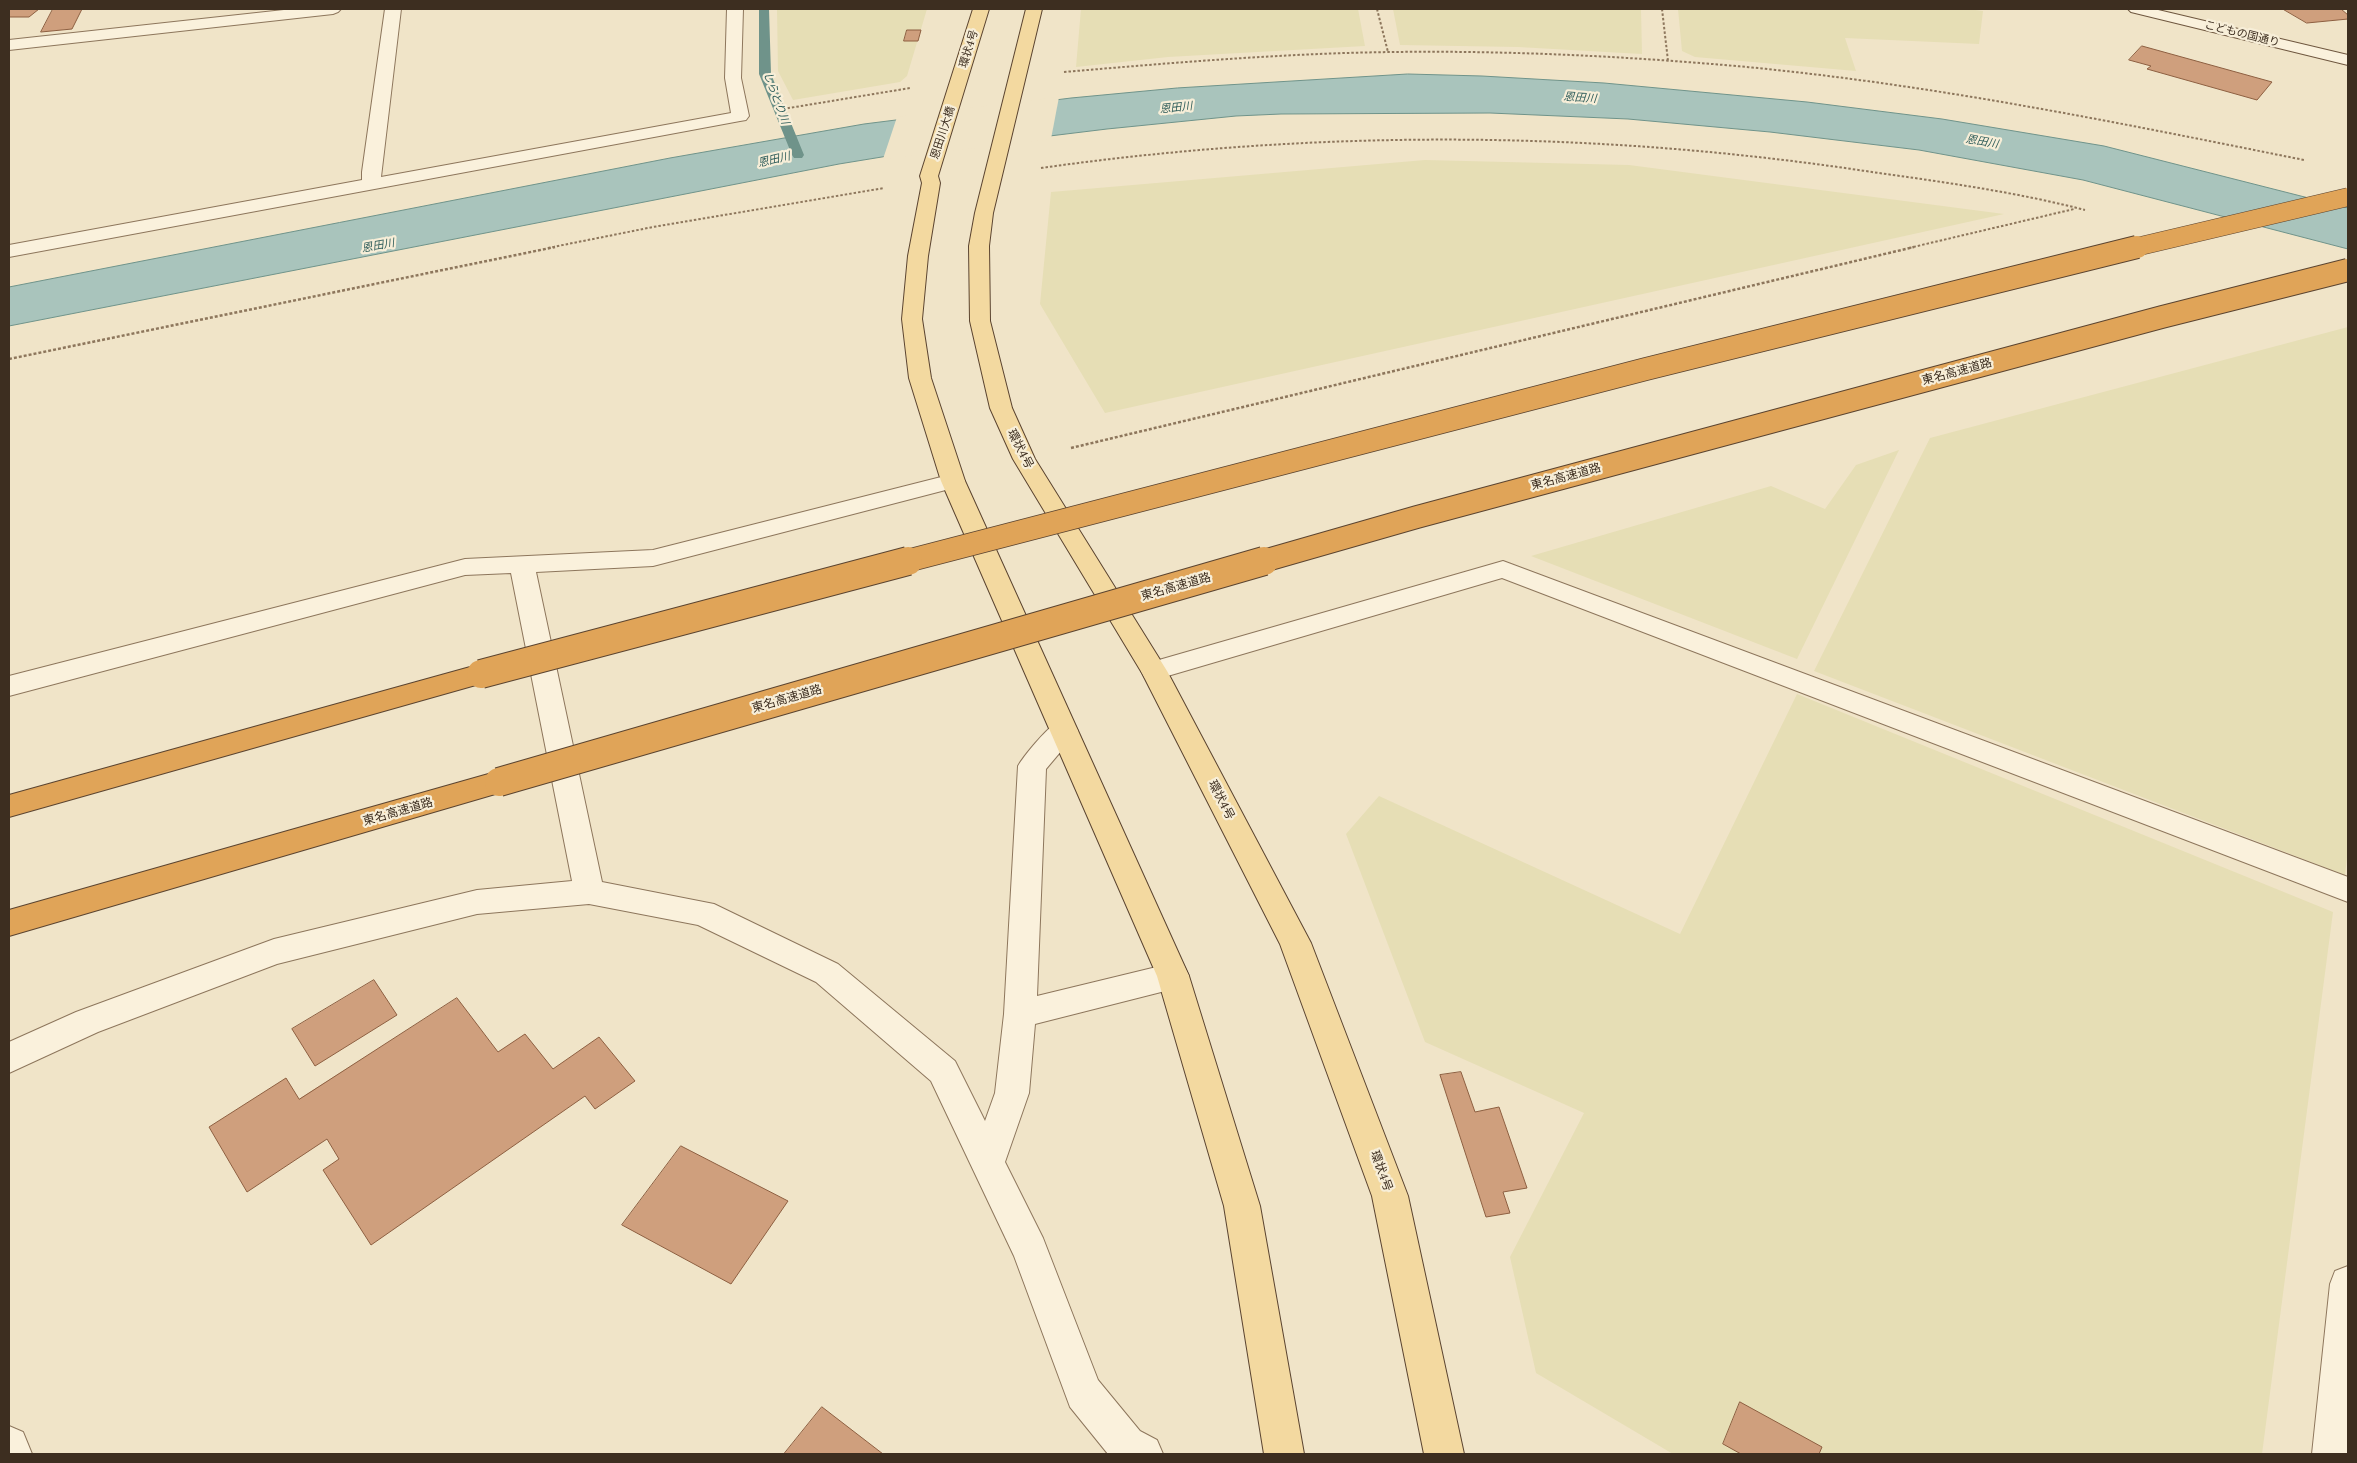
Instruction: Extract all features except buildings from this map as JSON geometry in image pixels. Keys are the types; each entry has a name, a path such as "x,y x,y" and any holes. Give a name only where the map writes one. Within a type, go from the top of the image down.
{"highway":[{"path":"9,806 481,674 1363,441 2074,261 2348,197"},
{"name":"東名高速道路","path":"9,923 1417,517 2152,320 2348,270"}],"main road":[{"name":"環状4号","path":"958,89 981,9"},
{"path":"995,171 1034,9"},
{"name":"恩田川大橋","path":"953,481 920,378 912,319 918,256 931,183 929,176 958,89"},
{"name":"環状4号","path":"995,171 984,213 979,246 980,321 1001,408 1024,459 1154,671 1295,943 1390,1196 1444,1454"},
{"path":"953,481 1173,976 1242,1206 1284,1454"}],"street":[{"path":"9,45 333,9"},
{"path":"372,184 371,172 393,9"},
{"path":"9,251 740,116 733,78 735,9"},
{"name":"こどもの国通り","path":"2136,9 2348,60"},
{"path":"9,686 465,567 522,566 653,558 953,481"},
{"path":"522,566 589,892"},
{"path":"1154,671 1503,568 2348,890"},
{"path":"988,1161 1012,1093 1020,1014 1032,766 1064,731"},
{"path":"9,1058 87,1022 274,952 477,902 589,892 703,913 827,972 943,1071 1030,1250 1084,1393 1126,1446 1143,1454"},
{"path":"1020,1014 1173,976"},
{"path":"2332,1454 2348,1284"},
{"path":"9,1446 12,1454"}],"path":[{"path":"1377,9 1388,52"},
{"path":"1662,9 1668,61"},
{"path":"1061,73 1260,57 1388,52 1535,55 1668,61 1818,75 1951,93 2045,108 2307,160"},
{"path":"796,107 919,87"},
{"path":"995,171 1168,150 1288,141 1397,139 1623,145 1784,159 1885,172 2086,211"},
{"path":"9,358 653,227 886,188"},
{"path":"1024,459 2077,208"}],"shaded area":[{"path":"777,9 927,9 907,76 900,82 793,100 778,71"},
{"path":"1081,9 1358,9 1365,46 1168,57 1076,67"},
{"path":"1393,9 1641,9 1642,54 1518,47 1400,45"},
{"path":"1678,9 1968,9 1983,11 1979,44 1845,38 1856,71 1695,57 1682,51"},
{"path":"1425,160 1629,165 2004,214 1105,413 1040,304 1051,192"},
{"path":"2348,327 2348,849 2345,875 1814,671 1930,438"},
{"path":"1899,450 1797,659 1531,556 1771,486 1825,509 1856,465"},
{"path":"1797,694 2333,912 2262,1454 1673,1454 1536,1373 1510,1257 1584,1113 1425,1042 1346,834 1379,796 1680,934"}],"water":[{"name":"恩田川","path":"1408,74 1604,83 1807,102 1942,119 2104,146 2348,208 2348,249 2083,180 1919,150 1770,132 1628,119 1490,113 1281,114 1236,116 1107,129 894,155 839,164 9,326 9,287 670,158 864,124 1071,98 1177,88"}],"pier":[{"path":"1059,97 1051,139 883,159 897,117"}],"waterway":[{"name":"しらとり川","path":"764,9 765,74 798,155"}]}
